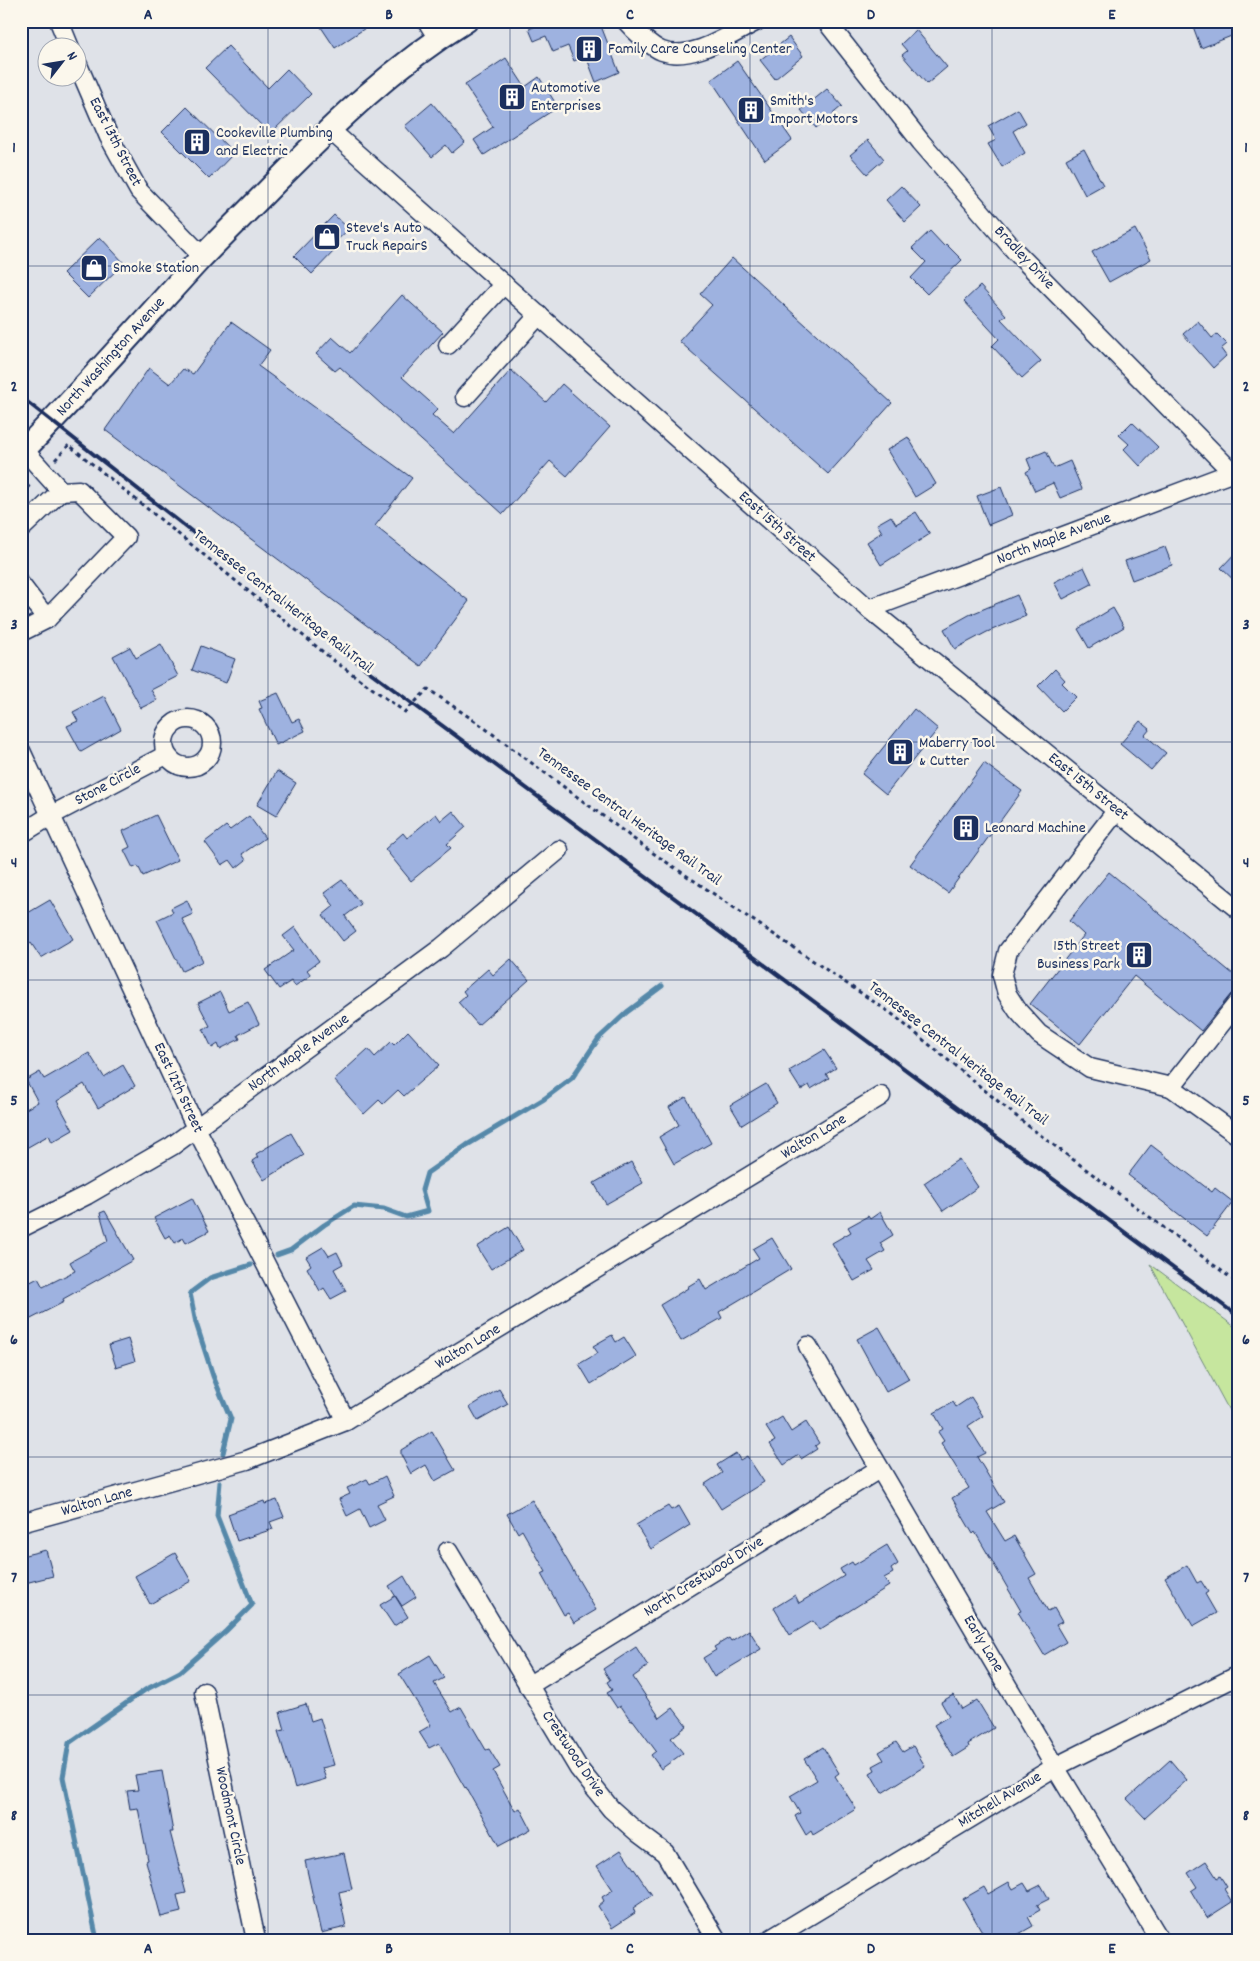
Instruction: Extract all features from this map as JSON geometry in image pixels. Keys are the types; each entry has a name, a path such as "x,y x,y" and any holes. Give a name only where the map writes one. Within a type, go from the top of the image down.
{"main road":[{"name":"North Washington Avenue","path":"23,451 53,421 203,256 330,128 432,30 466,21"}],"street":[{"path":"58,21 66,38"},
{"path":"626,21 635,31 662,51 687,54 757,21"},
{"name":"Bradley Drive","path":"826,21 921,142 1016,252 1237,474"},
{"name":"East 13th Street","path":"88,88 109,136 140,191 203,256"},
{"name":"East 15th Street","path":"330,128 869,609 1239,910"},
{"path":"448,345 504,284"},
{"path":"466,397 539,315"},
{"path":"23,451 44,471 60,491"},
{"name":"North Maple Avenue","path":"869,609 1237,474"},
{"path":"21,529 60,491 79,490 126,537 47,619 21,632"},
{"path":"21,585 47,619"},
{"name":"East 12th Street","path":"21,751 196,1128 346,1421"},
{"name":"Stone Circle","path":"21,834 50,816 166,755"},
{"path":"1117,810 1008,951 1002,975 1007,994 1018,1012 1039,1034 1090,1068 1171,1087 1239,1136"},
{"name":"North Maple Avenue","path":"21,1228 87,1195 164,1151 441,948 559,850"},
{"path":"1171,1087 1239,1001"},
{"name":"Walton Lane","path":"21,1524 247,1460 346,1421 881,1096"},
{"name":"Early Lane","path":"808,1346 1055,1767 1160,1940"},
{"name":"North Crestwood Drive","path":"528,1686 879,1469"},
{"name":"Crestwood Drive","path":"448,1551 579,1769 606,1802 637,1832 665,1853 718,1940"},
{"name":"Mitchell Avenue","path":"769,1940 1055,1767 1239,1675"},
{"name":"Woodmont Circle","path":"204,1692 256,1940"}],"path":[{"name":"Tennessee Central Heritage Rail Trail","path":"21,494 69,445 333,660 405,712 428,688 650,851 892,1014 1027,1125 1239,1284"}],"green space":[{"path":"1150,1264 1239,1330 1239,1429"}],"building":[{"path":"317,21 376,21 335,48"},
{"name":"Family Care Counseling Center","path":"540,21 599,21 619,72 596,82 586,56 574,61 568,46 553,52 546,36 534,41 529,29 541,24"},
{"path":"1191,21 1239,21 1239,33 1201,48"},
{"path":"916,30 947,67 927,84 902,55 907,51 901,44"},
{"path":"789,37 803,56 775,79 760,60"},
{"path":"228,46 268,88 287,69 311,94 270,134 205,68"},
{"name":"Automotive Enterprises","path":"506,58 525,87 539,77 558,107 484,155 474,140 493,127 465,85"},
{"name":"Smith's Import Motors","path":"737,61 792,140 765,160 711,80"},
{"path":"827,89 842,106 816,128 801,110"},
{"path":"432,103 465,142 452,153 446,145 432,157 405,126"},
{"name":"Cookeville Plumbing and Electric","path":"187,107 234,153 209,179 162,132"},
{"path":"1018,109 1026,123 1013,131 1025,153 1002,167 988,144 996,140 988,126"},
{"path":"868,140 884,159 867,174 850,155"},
{"path":"1084,149 1103,185 1085,195 1066,159"},
{"path":"901,186 921,207 905,222 886,200"},
{"name":"Steve's Auto Truck RepairS","path":"334,215 349,229 333,244 337,248 312,274 294,256"},
{"path":"1135,229 1151,259 1109,282 1092,252"},
{"path":"930,231 944,246 946,244 962,260 927,294 911,278 926,262 912,248"},
{"name":"Smoke Station","path":"100,237 124,263 88,298 63,273"},
{"path":"732,258 892,403 828,474 679,341 712,305 700,294"},
{"path":"980,286 1006,315 1001,319 1041,361 1022,378 992,346 999,339 964,301"},
{"path":"402,295 443,332 402,377 438,409 432,415 454,434 511,370 546,402 562,384 610,427 567,476 550,461 503,514 340,367 335,371 316,354 332,337 350,353"},
{"path":"1198,321 1212,338 1217,334 1227,344 1221,349 1226,356 1213,368 1183,334"},
{"path":"231,322 270,350 258,366 412,478 375,526 469,601 421,666 105,430 149,368 170,384 183,369 193,374"},
{"path":"1132,422 1158,447 1140,466 1124,449 1129,444 1119,435"},
{"path":"908,437 936,484 915,497 887,450"},
{"path":"1046,451 1054,468 1070,461 1082,489 1060,498 1053,483 1035,491 1026,472 1031,469 1027,459"},
{"path":"1001,487 1012,515 988,525 977,496"},
{"path":"916,512 930,534 881,565 867,542 882,532 877,524 891,516 896,524"},
{"path":"1165,547 1172,565 1132,580 1125,561"},
{"path":"1239,549 1239,585 1221,568"},
{"path":"1084,567 1092,584 1063,599 1054,582"},
{"path":"1017,595 1026,616 987,632 955,649 944,629 969,615"},
{"path":"1113,608 1124,627 1089,648 1078,629"},
{"path":"161,644 178,676 151,690 157,700 141,708 113,656 130,647 136,658"},
{"path":"201,646 235,659 226,683 192,670"},
{"path":"1055,669 1065,680 1062,683 1076,697 1062,711 1038,686"},
{"path":"278,693 292,722 299,719 305,731 276,745 259,709 262,708 259,701"},
{"path":"104,696 121,729 81,752 67,726 78,721 73,712"},
{"name":"Maberry Tool & Cutter","path":"914,709 938,729 886,794 862,774"},
{"path":"1140,721 1150,729 1145,735 1166,753 1151,770 1120,744"},
{"name":"Leonard Machine","path":"984,763 1022,791 948,893 910,865"},
{"path":"277,771 296,783 276,816 257,805"},
{"path":"453,811 466,827 447,844 451,848 411,881 385,849 403,833 407,838 436,814 441,821"},
{"path":"156,815 178,860 143,876 138,866 133,868 124,850 130,847 123,831"},
{"path":"249,816 265,838 242,854 246,860 236,868 230,860 222,865 205,842 226,826 230,830"},
{"name":"15th Street Business Park","path":"1109,872 1239,979 1239,991 1231,994 1201,1031 1134,976 1080,1044 1030,1004 1084,935 1069,921"},
{"path":"342,880 361,904 345,916 356,931 343,941 323,915 334,906 324,893"},
{"path":"50,900 73,939 41,958 31,943 21,949 21,917"},
{"path":"187,900 193,914 182,919 203,961 182,971 157,920 173,912 171,908"},
{"path":"295,927 319,961 307,970 311,975 295,986 291,981 279,989 265,970 294,950 283,936"},
{"path":"511,959 529,980 478,1025 458,1002 466,995 463,991 488,969 493,975"},
{"path":"220,992 229,1011 248,1002 259,1024 238,1035 240,1039 220,1049 218,1044 212,1048 203,1029 210,1026 198,1003"},
{"path":"408,1031 439,1065 404,1096 398,1090 383,1104 379,1100 364,1114 334,1080 368,1049 375,1057 391,1042 394,1045"},
{"path":"824,1050 836,1068 826,1074 829,1078 811,1089 809,1085 801,1090 789,1071"},
{"path":"89,1053 104,1077 123,1065 135,1086 98,1108 84,1084 57,1101 73,1130 52,1142 49,1135 21,1151 21,1112 38,1102 26,1080 40,1072 44,1079"},
{"path":"766,1084 777,1103 742,1125 730,1105"},
{"path":"686,1097 711,1143 674,1164 659,1137 679,1125 669,1107"},
{"path":"291,1133 304,1155 264,1180 252,1161 258,1157 256,1154"},
{"path":"1151,1145 1212,1192 1215,1188 1233,1202 1207,1236 1128,1175"},
{"path":"959,1159 978,1187 943,1211 924,1183"},
{"path":"631,1162 643,1183 606,1204 594,1183"},
{"path":"192,1198 209,1231 186,1243 183,1238 175,1243 170,1235 165,1238 154,1218"},
{"path":"105,1211 133,1260 63,1299 64,1302 21,1324 21,1287 38,1278 43,1287 75,1271 70,1262 108,1241 100,1213"},
{"path":"880,1212 893,1235 880,1243 885,1251 868,1261 874,1270 854,1281 832,1243 851,1232 848,1227 868,1216 870,1219"},
{"path":"509,1227 523,1250 491,1269 477,1247"},
{"path":"772,1238 791,1269 719,1312 722,1318 681,1341 660,1305 700,1279 706,1290 759,1258 753,1249"},
{"path":"323,1247 329,1256 337,1252 343,1264 334,1269 346,1291 331,1299 324,1288 320,1291 307,1268 311,1265 306,1257"},
{"path":"879,1327 909,1379 886,1392 857,1339"},
{"path":"612,1335 616,1342 624,1337 636,1356 591,1384 579,1364 598,1353 593,1346"},
{"path":"128,1339 135,1361 116,1367 109,1345"},
{"path":"499,1389 508,1404 478,1421 470,1407"},
{"path":"971,1397 983,1416 968,1426 985,1453 977,1457 1004,1502 987,1512 1005,1541 1014,1536 1036,1574 1029,1578 1048,1611 1054,1608 1062,1622 1056,1625 1066,1642 1044,1655 1018,1612 1021,1611 975,1532 973,1534 952,1498 969,1488 941,1443 944,1441 938,1432 943,1429 934,1413 953,1402 956,1407"},
{"path":"782,1417 791,1432 806,1422 819,1443 815,1446 817,1449 801,1459 799,1455 784,1465 770,1444 775,1441 766,1427"},
{"path":"432,1431 455,1470 435,1481 426,1465 411,1474 401,1455 401,1450"},
{"path":"736,1453 740,1460 747,1456 764,1482 721,1509 705,1484 722,1473 717,1465"},
{"path":"385,1476 394,1496 377,1504 385,1520 369,1528 360,1509 347,1516 339,1499 350,1494 347,1488 367,1479 370,1484"},
{"path":"277,1500 284,1517 270,1522 273,1529 237,1541 228,1514 264,1501 265,1504"},
{"path":"532,1500 596,1610 574,1623 568,1613 564,1615 541,1574 546,1572 522,1530 518,1533 507,1514"},
{"path":"668,1506 671,1510 679,1506 690,1525 651,1549 636,1525"},
{"path":"887,1545 898,1564 891,1569 893,1573 884,1578 889,1586 819,1630 813,1621 790,1635 774,1608 795,1595 799,1603 844,1576 840,1569 852,1562 854,1565"},
{"path":"46,1550 53,1576 21,1584 21,1556"},
{"path":"175,1553 191,1581 150,1604 135,1576"},
{"path":"1187,1565 1197,1583 1201,1581 1208,1592 1205,1594 1216,1613 1193,1626 1165,1578"},
{"path":"404,1576 416,1597 402,1606 389,1586"},
{"path":"395,1596 408,1617 394,1626 380,1605"},
{"path":"749,1630 761,1649 714,1677 703,1658 716,1650 714,1647 729,1638 731,1641"},
{"path":"636,1647 648,1666 633,1677 660,1718 673,1708 687,1726 671,1738 683,1753 661,1769 651,1755 656,1751 633,1720 631,1721 621,1706 617,1708 607,1693 612,1690 607,1682 610,1680 603,1669"},
{"path":"430,1655 444,1678 434,1683 452,1712 461,1707 486,1750 489,1749 500,1767 493,1771 515,1811 520,1808 531,1829 499,1846 439,1743 429,1748 419,1732 431,1725 399,1674"},
{"path":"953,1695 962,1709 977,1700 994,1728 968,1744 969,1747 953,1757 934,1725 949,1716 941,1702"},
{"path":"306,1704 311,1721 320,1718 334,1765 322,1768 326,1779 295,1788 278,1731 285,1730 280,1712"},
{"path":"896,1742 903,1752 913,1746 925,1766 882,1793 870,1773 875,1770 873,1766 884,1760 879,1752"},
{"path":"823,1747 839,1773 835,1776 856,1809 813,1835 811,1831 806,1835 795,1816 800,1813 790,1796 817,1780 804,1759"},
{"path":"1170,1760 1187,1780 1145,1818 1127,1799"},
{"path":"162,1771 173,1832 170,1832 186,1893 177,1895 181,1912 161,1917 146,1861 148,1860 138,1808 130,1809 127,1791 138,1790 135,1775"},
{"path":"621,1850 652,1895 633,1908 635,1913 612,1928 598,1906 604,1901 602,1897 613,1890 597,1866"},
{"path":"344,1853 352,1889 339,1892 346,1927 321,1933 305,1861"},
{"path":"1206,1861 1217,1878 1220,1876 1227,1887 1224,1889 1232,1902 1207,1918 1191,1891 1197,1887 1188,1873"},
{"path":"1009,1882 1013,1889 1024,1883 1029,1891 1041,1885 1049,1899 1037,1905 1040,1910 1028,1917 1033,1926 1008,1940 987,1940 963,1899 984,1887 988,1894"}],"waterway":[{"path":"277,1255 291,1250 324,1225 354,1206 384,1209 406,1217 428,1211 422,1190 427,1173 467,1145 544,1099 572,1078 599,1038 627,1012 662,986"},
{"path":"223,1453 231,1419 213,1376 196,1323 190,1293 210,1278 251,1265"},
{"path":"97,1940 63,1777 69,1743 145,1690 180,1672 252,1605 217,1516 220,1482"}],"railway":[{"path":"21,397 370,672 1239,1317"}],"place":[{"name":"Family Care Counseling Center","path":"589,49"},
{"name":"Automotive Enterprises","path":"512,97"},
{"name":"Smith's Import Motors","path":"751,110"},
{"name":"Cookeville Plumbing and Electric","path":"197,142"},
{"name":"Steve's Auto Truck RepairS","path":"327,237"},
{"name":"Smoke Station","path":"94,268"},
{"name":"Maberry Tool & Cutter","path":"900,752"},
{"name":"Leonard Machine","path":"966,828"},
{"name":"15th Street Business Park","path":"1139,955"}]}
